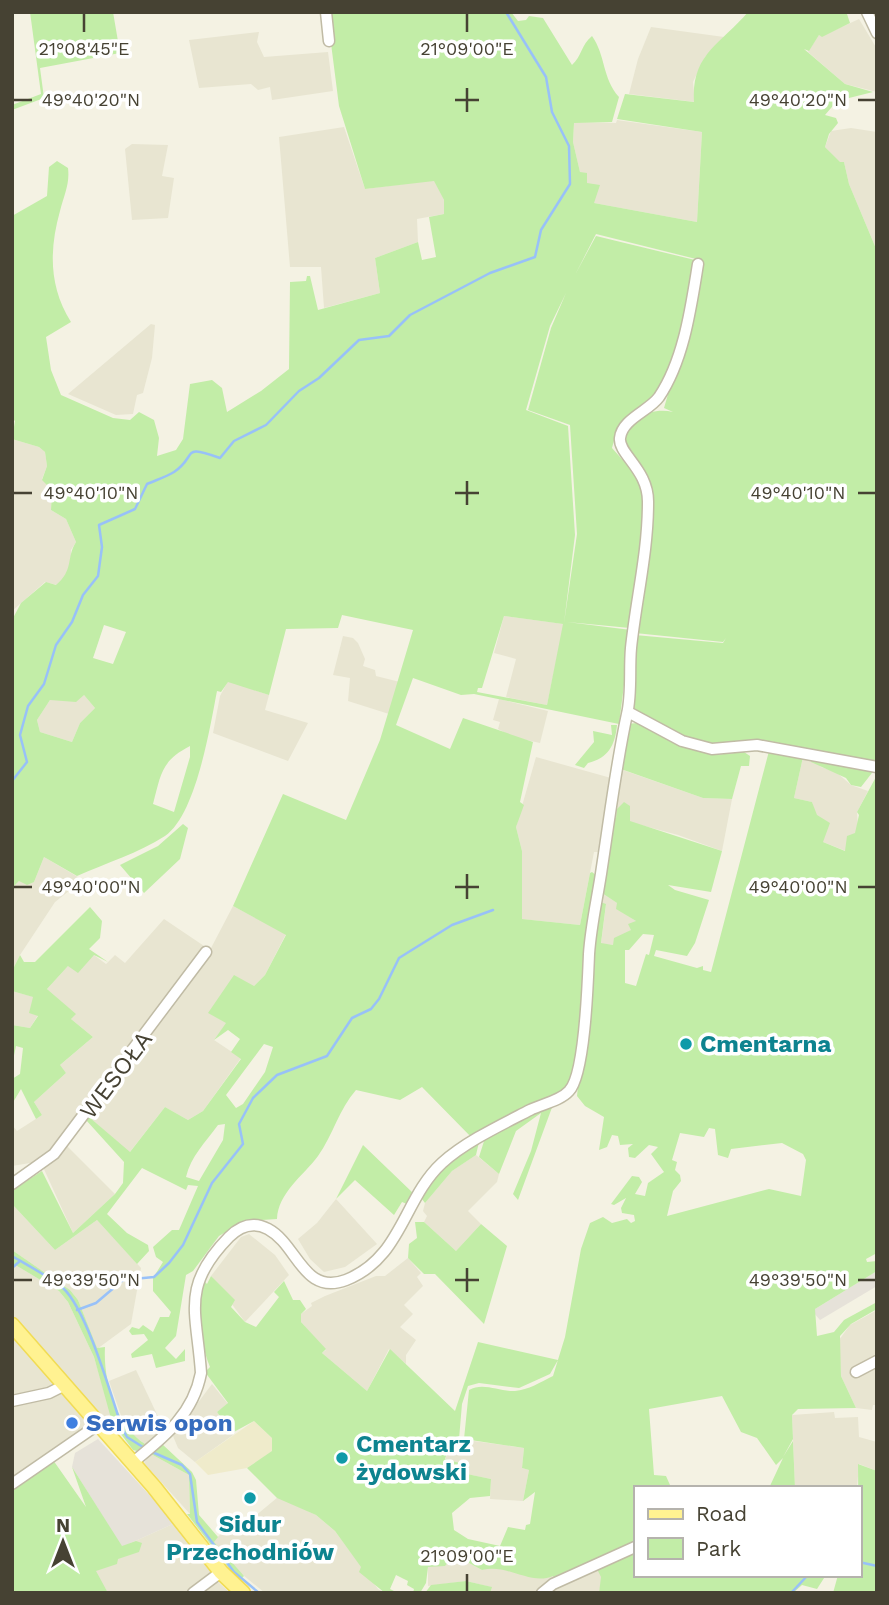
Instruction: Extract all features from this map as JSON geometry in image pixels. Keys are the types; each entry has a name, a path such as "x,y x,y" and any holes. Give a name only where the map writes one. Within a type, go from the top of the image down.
{"main road":[{"path":"12,1325 99,1424 221,1572 243,1593"}],"street":[{"path":"326,12 329,41"},
{"path":"867,12 877,33"},
{"path":"132,1463 174,1429 185,1416 199,1385 201,1373 194,1293 206,1264 238,1228 255,1225 265,1227 282,1240 313,1279 325,1283 342,1281 359,1274 388,1248 406,1221 418,1191 443,1162 531,1109 570,1090 580,1055 590,941 620,736 628,712 631,649 645,558 649,499 646,480 622,450 620,438 625,425 651,407 662,393 690,310 698,264"},
{"path":"628,712 682,741 712,749 757,745 877,767"},
{"name":"WESOŁA","path":"12,1184 54,1154 206,952"},
{"path":"856,1371 877,1361"},
{"path":"12,1401 49,1394 65,1385"},
{"path":"12,1484 99,1424"},
{"path":"542,1593 553,1584 634,1547"},
{"path":"193,1593 221,1572"}],"shaded area":[{"path":"859,19 877,49 877,92 845,84 808,52 819,35"},
{"path":"651,27 724,37 705,57 693,82 695,102 629,94 638,59"},
{"path":"259,32 257,42 264,57 328,52 333,91 272,100 270,87 258,90 251,84 199,88 189,40"},
{"path":"617,120 702,132 697,222 594,203 580,172 573,142 574,122 616,123"},
{"path":"344,127 365,189 434,180 444,200 444,214 417,219 418,242 375,258 380,293 324,308 321,267 290,267 279,137"},
{"path":"851,128 877,132 877,251 849,184 844,162 840,163 825,147 831,131"},
{"path":"132,144 168,145 162,176 174,178 168,218 132,220 125,149"},
{"path":"151,324 155,325 152,358 143,393 137,395 133,414 116,415 68,394"},
{"path":"12,439 39,447 45,452 47,466 42,479 52,490 51,510 66,519 76,542 71,550 71,566 63,579 57,585 45,582 12,611"},
{"path":"504,616 564,624 547,705 506,697 516,659 494,653"},
{"path":"343,636 353,638 358,643 365,659 363,666 375,670 376,676 400,682 389,714 348,701 350,678 333,675"},
{"path":"228,681 269,695 265,710 308,723 288,761 213,733 220,696"},
{"path":"84,695 95,708 80,723 72,742 40,732 37,720 50,700"},
{"path":"499,699 548,711 540,743 513,737 498,729 500,722 493,720"},
{"path":"536,757 611,778 601,852 594,852 580,925 521,919 522,851 516,827"},
{"path":"803,757 813,757 821,767 836,772 851,785 868,791 857,812 858,828 846,851 823,842 812,802 794,798"},
{"path":"620,769 703,798 732,799 722,851 678,835 611,817"},
{"path":"44,857 83,880 55,902 12,971 12,888 19,881 34,882"},
{"path":"602,893 617,903 617,909 636,921 631,930 614,945 601,944 606,905 600,901"},
{"path":"233,906 286,934 265,975 254,986 209,1013 227,1023 214,1040 241,1058 203,1111 188,1120 165,1107 129,1153 89,1117 66,1145 115,1194 73,1233 43,1167 30,1163 12,1166 12,1125 17,1131 42,1115 34,1102 66,1073 59,1066 93,1037 71,1019 75,1014 47,989 68,966 94,955 106,964 115,955 125,963 164,919 210,950"},
{"path":"12,991 34,997 38,1015 30,1028 12,1025"},
{"path":"476,1155 499,1174 497,1182 468,1211 481,1224 456,1251 424,1222 427,1216 423,1211 425,1203 452,1171"},
{"path":"336,1199 377,1244 345,1267 324,1272 310,1259 298,1239 317,1223"},
{"path":"12,1204 55,1250 97,1220 141,1268 131,1324 97,1349 78,1300 70,1290 12,1250"},
{"path":"249,1234 275,1255 289,1275 245,1322 211,1276 241,1237"},
{"path":"408,1258 421,1273 417,1277 423,1286 404,1305 413,1314 400,1327 416,1340 406,1355 406,1364 389,1349 367,1391 322,1353 326,1350 301,1322 301,1314 312,1306 311,1303 325,1296 376,1276 385,1276"},
{"path":"12,1263 59,1291 68,1302 94,1357 113,1422 12,1478"},
{"path":"877,1271 877,1286 820,1320 814,1313 815,1309"},
{"path":"877,1310 877,1405 873,1405 872,1410 856,1408 841,1376 839,1340 850,1325"},
{"path":"136,1370 162,1425 161,1430 145,1444 126,1430 109,1381"},
{"path":"212,1384 228,1404 217,1412 233,1435 195,1462 178,1448 173,1436"},
{"path":"834,1412 835,1418 858,1417 859,1437 877,1442 877,1471 859,1464 857,1486 795,1486 792,1415"},
{"path":"254,1421 272,1438 273,1451 247,1468 208,1475 195,1462"},
{"path":"452,1438 524,1448 522,1468 529,1470 523,1501 490,1499 491,1479 461,1473 445,1460"},
{"path":"98,1439 175,1523 122,1547 72,1467 75,1453"},
{"path":"151,1454 189,1475 190,1514 144,1463"},
{"path":"278,1497 316,1515 335,1531 378,1589 385,1593 265,1593 238,1571 213,1541 237,1520 243,1526"},
{"path":"175,1523 217,1581 230,1593 108,1593 94,1570 122,1547"},
{"path":"454,1555 482,1570 494,1566 522,1574 554,1576 555,1580 594,1563 602,1577 599,1593 490,1593 491,1587 466,1581 428,1586 428,1566"}],"green space":[{"path":"30,12 113,12 120,53 40,68 44,98 12,110 12,105 41,94"},
{"path":"327,12 511,12 518,21 526,20 529,16 543,18 572,65 592,36 610,82 619,97 612,122 574,123 573,142 580,172 587,173 587,183 600,185 594,203 697,222 702,132 617,119 625,94 694,102 694,86 702,61 748,12 860,12 847,14 850,23 822,37 819,35 809,51 804,49 845,84 873,92 837,101 825,115 836,118 838,123 829,134 825,147 840,162 844,162 849,184 877,251 877,765 770,741 704,744 671,731 634,709 631,698 635,635 723,643 726,638 723,642 635,633 646,566 650,488 622,439 631,425 643,416 657,411 673,412 664,408 698,291 701,262 696,259 596,234 575,275 596,236 695,260 675,348 662,381 648,403 620,428 612,448 644,484 641,555 630,628 567,622 631,630 619,724 474,694 461,695 413,678 396,725 450,749 463,718 533,742 520,802 524,805 516,827 522,851 522,919 580,925 592,872 598,877 593,906 598,901 606,904 601,943 613,945 614,938 631,930 628,924 636,921 616,909 617,903 602,893 612,797 611,817 616,818 617,809 624,802 630,806 630,821 722,851 711,892 668,885 675,890 709,900 695,943 687,956 656,950 654,956 697,968 703,966 703,970 711,972 769,751 803,757 794,798 812,802 817,815 830,823 823,842 845,851 847,836 855,833 859,815 857,812 877,775 877,1253 866,1259 867,1262 877,1261 877,1271 815,1309 817,1336 834,1332 844,1320 877,1302 877,1309 851,1324 840,1336 841,1376 856,1408 798,1409 792,1415 793,1439 783,1457 793,1441 795,1486 770,1486 783,1458 776,1465 757,1438 741,1432 722,1396 649,1409 654,1475 666,1476 670,1485 634,1486 634,1577 825,1577 817,1589 802,1585 793,1593 599,1593 601,1577 594,1563 555,1580 553,1576 536,1578 500,1569 482,1570 454,1555 445,1566 428,1567 426,1583 420,1593 413,1593 414,1589 407,1585 408,1581 396,1575 390,1589 398,1593 385,1593 359,1572 361,1567 335,1531 316,1515 277,1498 247,1468 272,1451 272,1438 254,1421 232,1433 217,1412 228,1403 205,1372 210,1367 201,1336 199,1313 203,1280 207,1284 211,1276 235,1300 231,1307 245,1322 256,1327 279,1297 274,1292 284,1281 293,1300 300,1300 306,1309 301,1314 301,1322 326,1349 322,1353 367,1391 390,1349 455,1411 478,1342 558,1360 565,1337 581,1249 590,1223 603,1217 612,1223 627,1219 631,1223 635,1221 634,1215 622,1213 621,1208 626,1198 611,1204 632,1176 639,1177 642,1182 635,1194 645,1196 648,1183 664,1172 651,1154 658,1147 649,1145 635,1158 629,1157 628,1148 633,1144 620,1145 618,1136 612,1135 607,1147 599,1150 604,1117 585,1106 577,1096 583,1036 580,1037 574,1077 568,1091 527,1107 473,1139 422,1087 400,1100 356,1090 318,1156 286,1193 277,1219 244,1221 219,1236 193,1271 186,1275 176,1336 165,1348 176,1359 185,1349 185,1361 156,1368 152,1354 132,1358 131,1354 148,1340 144,1334 132,1335 129,1331 132,1327 139,1329 143,1325 153,1332 160,1317 169,1317 171,1312 153,1291 153,1278 163,1262 156,1257 153,1247 172,1230 179,1230 198,1186 188,1185 186,1190 142,1168 107,1214 127,1233 148,1245 149,1251 137,1264 97,1220 55,1250 12,1204 12,1186 19,1186 42,1171 73,1233 115,1194 123,1183 124,1162 86,1120 89,1117 130,1152 165,1107 188,1120 203,1111 241,1059 231,1052 240,1039 228,1030 214,1040 226,1023 208,1013 234,975 254,986 265,975 286,935 233,906 283,794 346,820 380,740 413,630 342,615 338,628 286,629 269,695 228,682 221,692 217,691 206,747 193,790 176,825 165,836 133,853 77,876 44,857 34,882 27,885 19,881 12,888 12,620 21,603 46,582 56,585 62,580 76,542 66,519 51,510 52,490 42,480 47,466 45,452 39,447 12,439 15,421 12,418 12,216 47,196 49,167 57,161 68,168 67,184 56,226 53,268 58,295 71,322 46,337 51,370 61,395 113,418 130,420 139,412 154,420 159,438 157,456 176,450 183,439 190,384 212,380 222,388 227,412 261,391 289,369 290,282 306,281 307,276 310,276 318,310 380,293 375,258 418,242 422,260 436,257 429,217 444,214 444,200 434,181 365,189 339,106","holes":["566,293 551,328 528,410 570,425 577,534 564,623 575,535 568,426 526,410 550,326","504,616 563,624 547,705 477,692 478,688 482,688","104,625 126,632 113,664 93,658","84,695 95,708 80,723 72,742 40,732 37,720 50,700 76,702","190,746 190,757 174,812 153,804 164,769 180,752","643,934 654,935 636,986 625,983 625,950 629,950","264,1044 273,1047 265,1072 243,1104 236,1108 226,1095","225,1124 223,1140 199,1181 186,1177 195,1156 218,1125","709,1128 715,1129 718,1155 728,1158 731,1149 782,1143 803,1154 806,1160 801,1196 769,1189 667,1216 673,1191 681,1181 675,1170 677,1162 672,1160 680,1133 704,1137","558,1360 553,1376 520,1390 486,1387 469,1390 464,1439 524,1448 522,1468 529,1470 523,1501 535,1492 530,1524 526,1525 525,1530 508,1527 500,1546 468,1539 454,1530 452,1513 470,1498 490,1496 491,1479 462,1473 463,1464 445,1459 452,1438 459,1439 462,1404 468,1386 479,1383 519,1388 550,1374"]},
{"path":"637,723 714,755 744,752 750,756 749,766 741,766 732,799 703,798 618,768 627,724"},
{"path":"611,725 617,725 609,750 584,768 575,765 594,742 593,731 612,735"},
{"path":"813,757 875,769 861,787 851,785 846,778 811,762"},
{"path":"183,824 188,828 180,859 144,893 120,865 158,846"},
{"path":"90,907 102,921 100,938 89,949 108,962 94,955 78,973 68,966 47,989 76,1014 71,1019 93,1037 60,1065 66,1073 34,1102 42,1115 36,1119 21,1089 12,1104 12,1079 20,1074 23,1048 16,1046 12,1065 12,1025 30,1028 38,1016 29,1013 33,997 12,991 12,971 20,955 24,962 35,962"},
{"path":"554,1102 518,1200 513,1194 531,1151 541,1113 516,1131 499,1174 479,1157 485,1138"},
{"path":"479,1142 476,1155 452,1171 425,1203 419,1195 444,1164"},
{"path":"363,1145 413,1193 407,1204 402,1202 394,1215 355,1180 336,1199"},
{"path":"415,1222 424,1222 456,1251 481,1224 507,1246 484,1324 435,1274 424,1274 408,1258 409,1244 417,1238"},
{"path":"12,1250 70,1290 78,1300 97,1348 105,1347 106,1374 119,1414 126,1426 145,1444 137,1451 133,1450 112,1422 94,1357 68,1302 59,1291 12,1263"},
{"path":"162,1444 192,1472 196,1480 199,1515 218,1537 214,1542 244,1576 239,1581 187,1514 190,1514 189,1475 151,1454"},
{"path":"53,1460 86,1507 72,1467 122,1546 136,1541 142,1543 139,1552 96,1571 108,1593 12,1593 12,1487"},
{"path":"858,1464 877,1471 877,1593 833,1593 837,1577 861,1577 861,1486 858,1486"},
{"path":"466,1581 492,1587 490,1593 425,1593 431,1585"}],"waterway":[{"path":"12,781 27,762 20,735 28,706 44,684 56,645 72,622 83,595 98,576 102,547 99,525 135,509 147,484 174,472 191,453 199,452 220,458 234,441 266,425 299,391 319,378 359,340 389,336 410,315 490,273 535,257 541,230 570,184 569,146 552,112 546,77 506,12"},
{"path":"77,1310 96,1303 123,1280 154,1277 169,1263 183,1245 212,1183 243,1144 239,1124 253,1098 277,1075 327,1056 352,1018 371,1009 379,999 399,958 452,925 493,910"},
{"path":"12,1256 63,1288 72,1299 89,1333 122,1428 127,1437 146,1449"},
{"path":"12,1268 20,1261"},
{"path":"152,1452 182,1465 190,1474 197,1522 234,1572 259,1593"},
{"path":"861,1562 877,1566"},
{"path":"791,1593 806,1577"}],"place":[{"name":"Cmentarna","path":"686,1044"},
{"name":"Serwis opon","path":"72,1423"},
{"name":"Cmentarz żydowski","path":"342,1458"},
{"name":"Sidur Przechodniów","path":"250,1498"}]}
